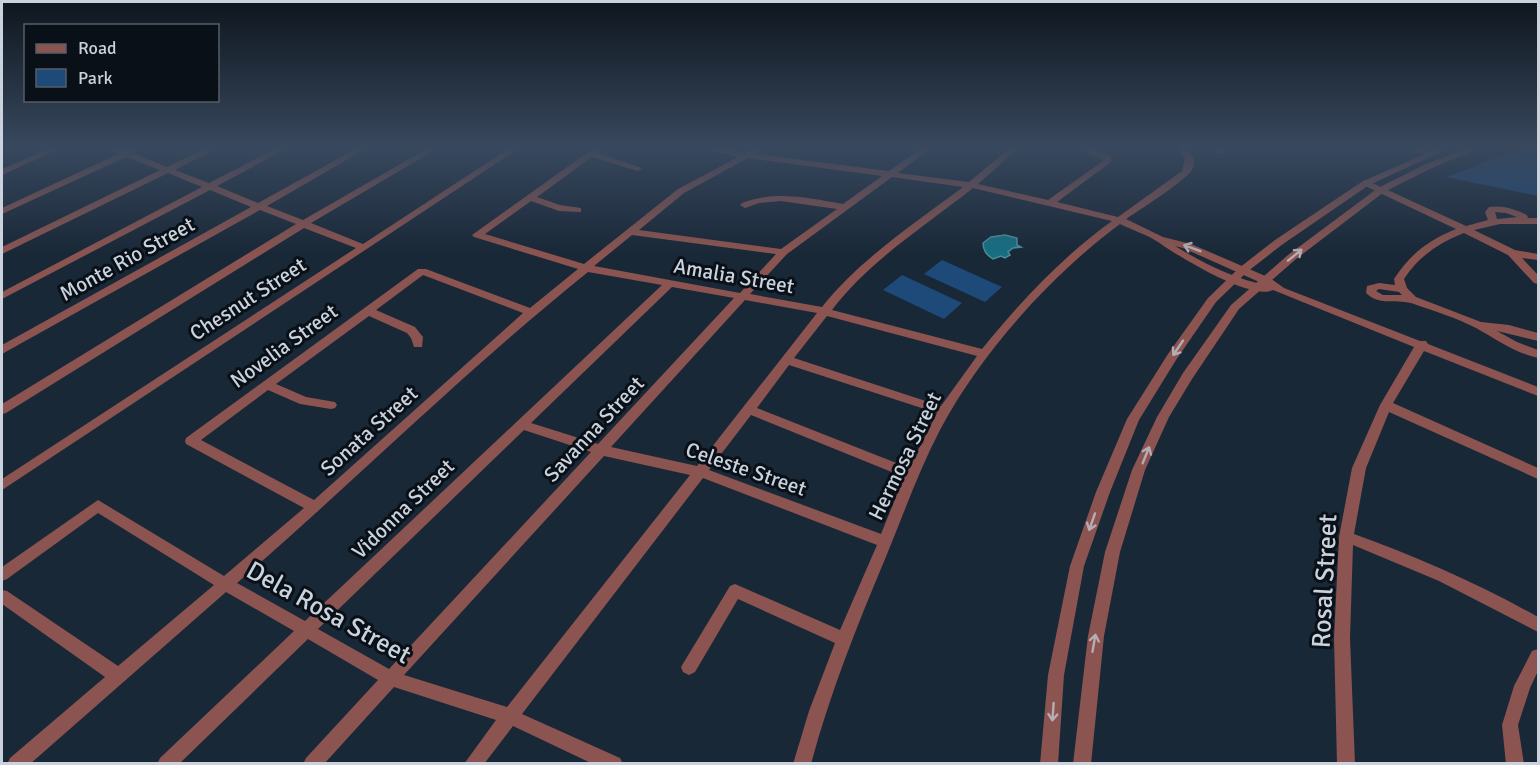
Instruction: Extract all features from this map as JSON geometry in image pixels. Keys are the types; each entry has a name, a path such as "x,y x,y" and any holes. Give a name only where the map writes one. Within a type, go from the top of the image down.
{"street":[{"path":"2,211 63,183"},
{"path":"2,250 142,183"},
{"path":"204,183 362,247"},
{"path":"2,296 215,183"},
{"name":"Monte Rio Street","path":"2,350 300,183"},
{"path":"2,410 374,183"},
{"name":"Chesnut Street","path":"2,485 462,183"},
{"path":"529,197 549,183"},
{"name":"Sonata Street","path":"16,764 315,507 531,312 681,191 696,183"},
{"name":"Savanna Street","path":"312,764 783,252 876,183"},
{"path":"955,183 1120,220 1159,239 1187,246 1243,270 1262,284"},
{"path":"473,764 823,311 854,277 974,183"},
{"path":"1049,204 1078,183"},
{"name":"Hermosa Street","path":"802,764 843,639 913,475 944,411 985,354 1067,262 1172,183"},
{"path":"1049,764 1056,675 1077,566 1103,492 1133,419 1212,300 1243,270 1366,183 1467,230 1512,254 1539,281"},
{"path":"1082,764 1088,680 1105,579 1128,502 1156,431 1223,322 1235,307 1292,257 1381,190 1396,183"},
{"path":"529,197 559,208 578,210"},
{"name":"Amalia Street","path":"529,197 477,235 585,268 823,311 985,354"},
{"path":"745,205 759,199 781,197 844,207"},
{"path":"1412,299 1402,289 1399,279 1404,268 1418,253 1441,239 1493,221 1535,221"},
{"path":"630,232 783,252"},
{"path":"1159,239 1178,254 1235,279 1280,290 1539,392"},
{"path":"1512,254 1539,257"},
{"name":"Novelia Street","path":"315,507 191,441 422,272 531,312"},
{"name":"Vidonna Street","path":"165,764 669,284"},
{"path":"1402,289 1379,286 1371,288 1371,293 1381,298 1412,299 1479,325 1513,345 1539,354"},
{"path":"368,311 411,330 417,337 418,344"},
{"path":"1479,325 1509,329 1539,337"},
{"name":"Rosal Street","path":"1346,764 1342,638 1346,537 1359,468 1386,405 1422,344"},
{"path":"787,360 944,411"},
{"path":"267,385 304,401 331,405"},
{"path":"1386,405 1539,474"},
{"path":"748,409 913,475"},
{"name":"Celeste Street","path":"521,425 601,450 700,472 885,542"},
{"name":"Dela Rosa Street","path":"2,575 98,506 225,584 392,679 510,717 614,764"},
{"path":"1346,537 1451,577 1539,625"},
{"path":"689,667 735,591 843,639"},
{"path":"2,596 118,676"},
{"path":"1515,764 1510,725 1522,686 1539,656"}],"green space":[{"path":"1474,183 1538,183 1538,196"},
{"path":"942,260 1002,287 985,302 924,274"},
{"path":"902,275 962,303 944,319 883,290"}],"shaded area":[{"path":"1005,235 1017,238 1017,245 1021,247 1013,248 1008,252 1010,255 1005,258 1001,256 993,259 986,252 983,243 991,237"}]}
